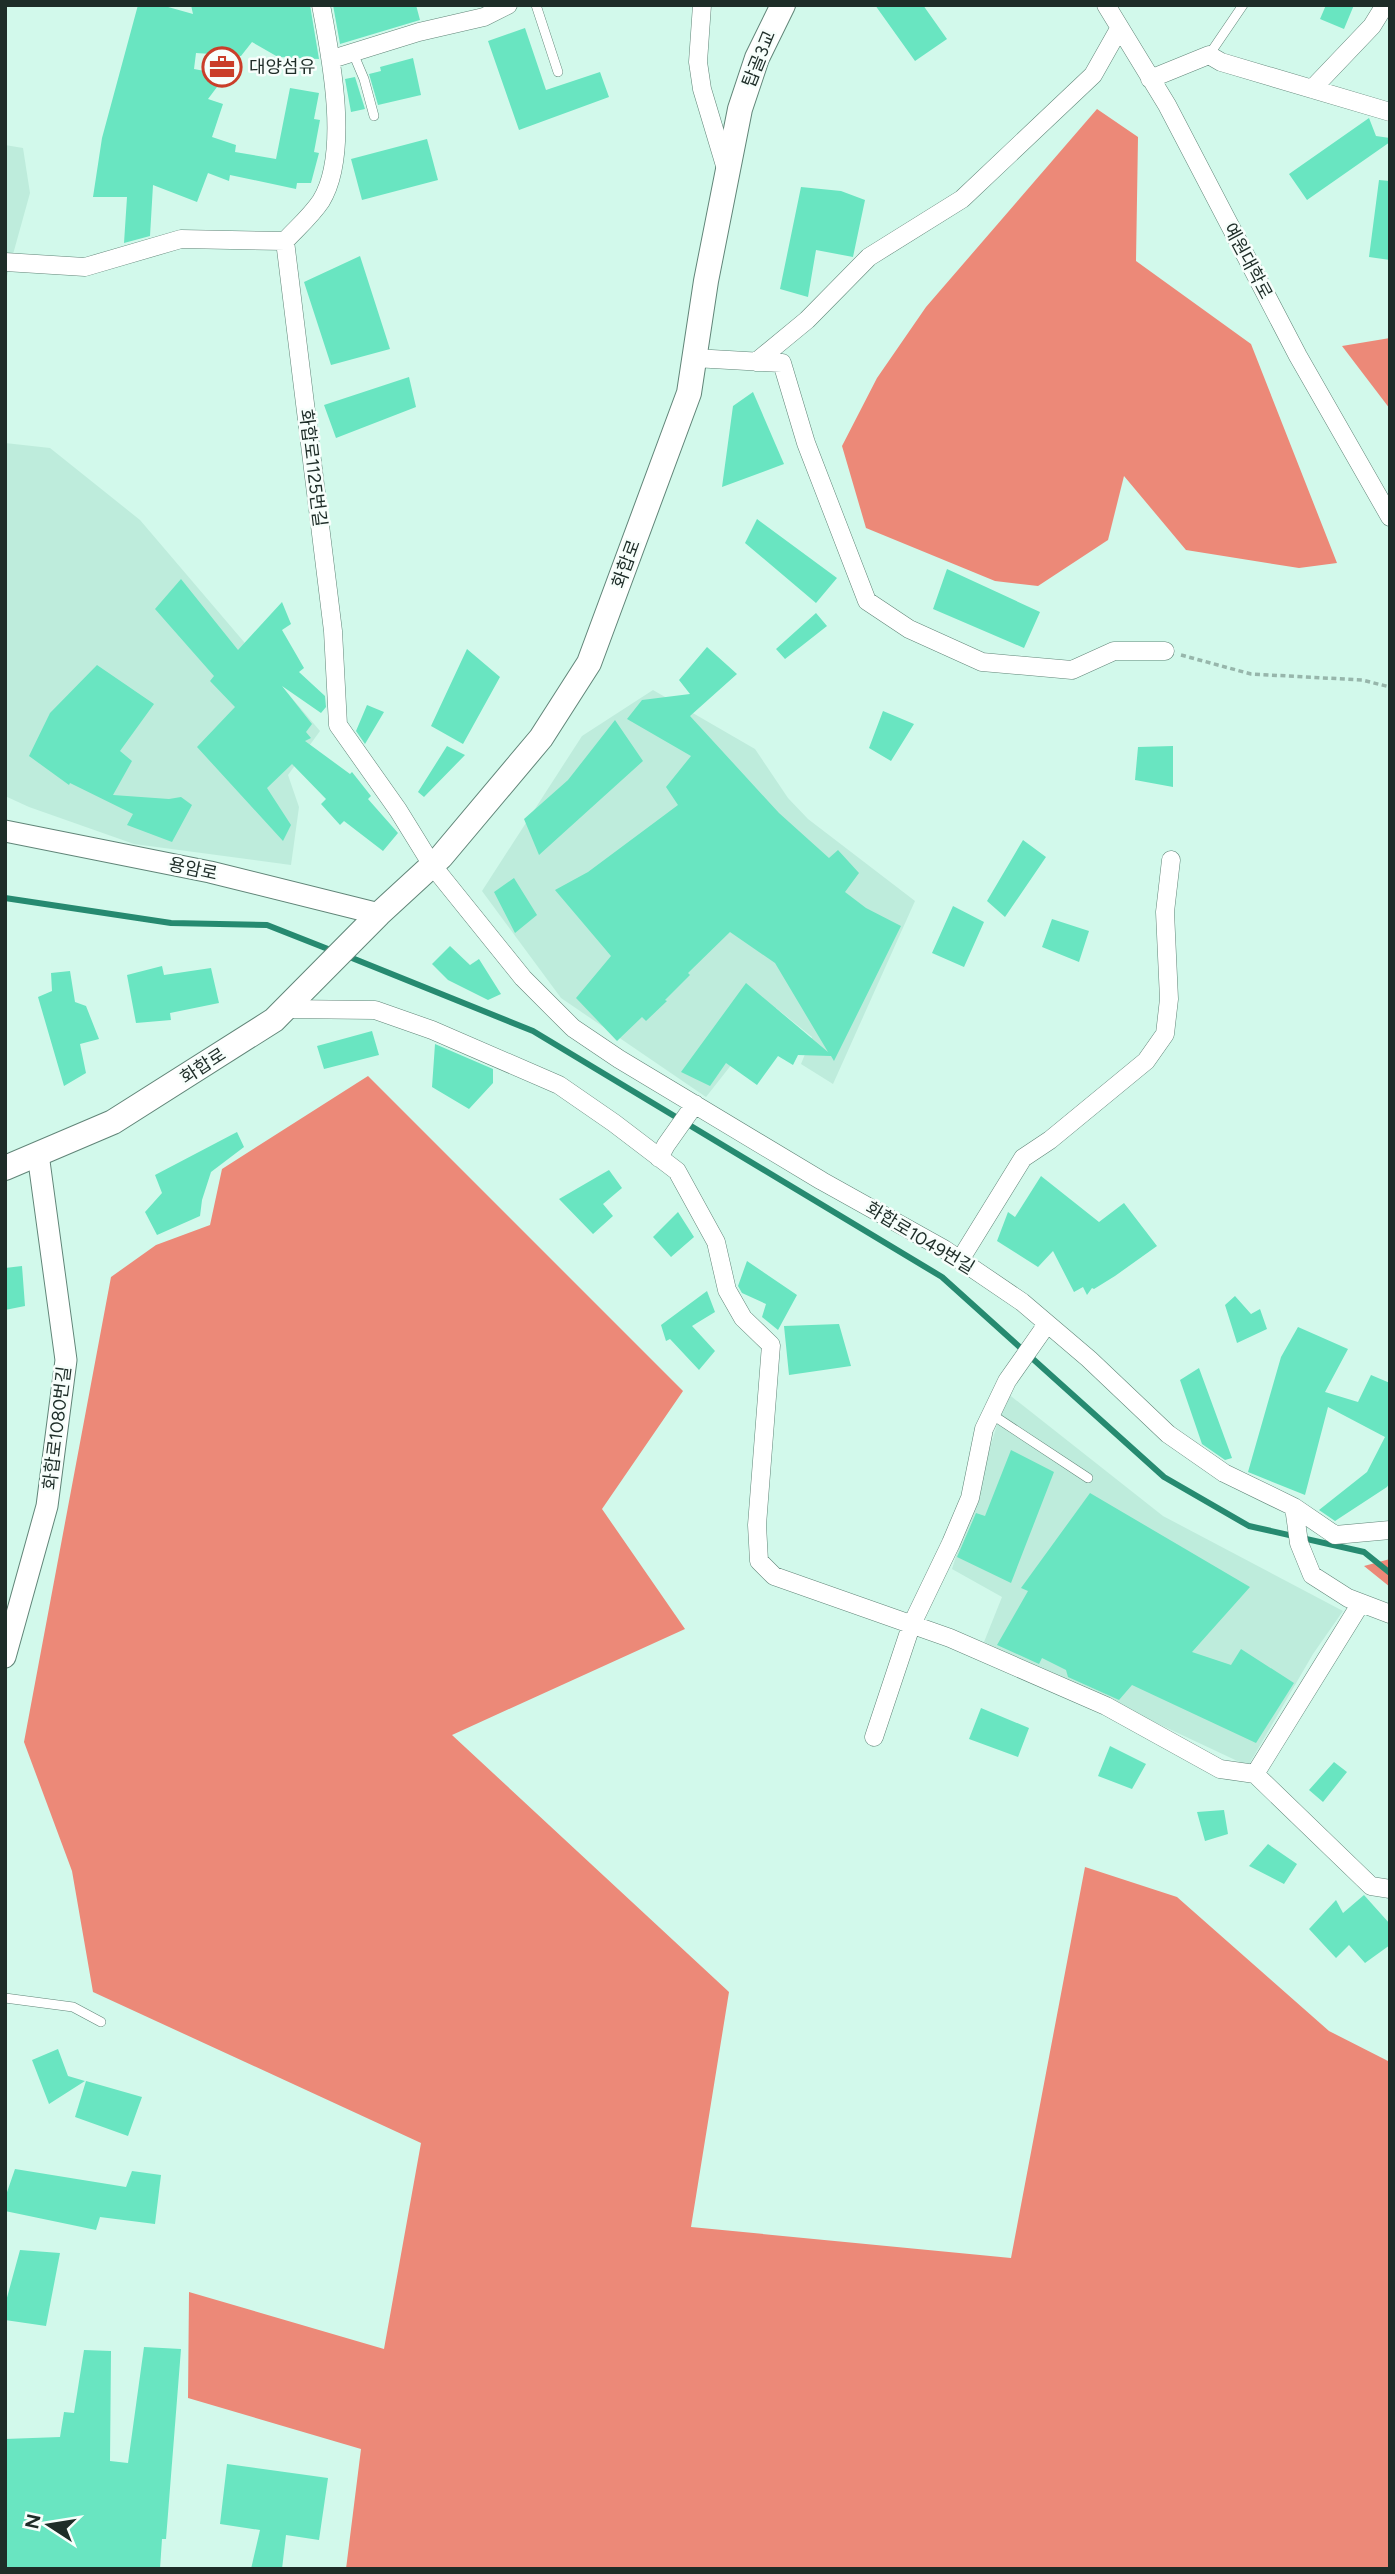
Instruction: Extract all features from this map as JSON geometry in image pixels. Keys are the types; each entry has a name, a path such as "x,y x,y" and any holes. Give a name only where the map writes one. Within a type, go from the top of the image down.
{"main road":[{"name":"탑골3교","path":"740,109 757,58 782,7"},
{"name":"화합로","path":"38,1154 113,1122 274,1020 379,914 432,865 541,738 589,663 689,393 706,281 740,109"},
{"path":"5,1168 38,1154"}],"street":[{"path":"5,262 85,267 181,239 285,241 313,211 328,185 332,168 335,122 332,60 321,5"},
{"path":"332,60 419,32 485,17 508,5"},
{"path":"702,5 698,62 702,89 727,173"},
{"name":"예원대학로","path":"1106,5 1167,105 1298,356 1390,517"},
{"path":"1312,89 1372,26 1385,5"},
{"path":"756,362 807,320 869,257 962,199 1093,75 1119,29"},
{"path":"1150,79 1209,55 1221,62 1390,112"},
{"name":"화합로1125번길","path":"285,241 331,618 338,725 398,810 432,865"},
{"path":"694,358 782,363 806,443 867,601 909,629 982,662 1072,670 1114,651 1165,651"},
{"name":"용암로","path":"5,831 210,872 379,914"},
{"path":"960,1260 1023,1158 1050,1140 1146,1061 1165,1034 1170,999 1165,912 1171,860"},
{"name":"화합로1049번길","path":"432,865 523,978 573,1028 694,1107 960,1260 1022,1302 1090,1359 1168,1434 1224,1473 1335,1535 1390,1530"},
{"path":"285,1009 375,1010 432,1030 559,1085 663,1151 716,1242 727,1290 743,1318 771,1345 758,1525 759,1561 774,1576 950,1638 1105,1706 1220,1769 1255,1774 1371,1886 1390,1889"},
{"path":"663,1151 694,1107"},
{"name":"화합로1080번길","path":"5,1657 47,1506 66,1360 38,1154"},
{"path":"874,1737 911,1626 970,1498 984,1429 1007,1381 1047,1324"},
{"path":"1295,1515 1299,1543 1312,1575 1348,1598 1390,1614"},
{"path":"1255,1774 1361,1603"}],"lane":[{"path":"536,5 558,72"},
{"path":"1209,55 1243,5"},
{"path":"353,53 364,79 374,116"},
{"path":"991,1414 1088,1478"},
{"path":"5,1998 73,2007 101,2022"}],"path":[{"path":"1165,651 1251,674 1362,680 1390,687"}],"shaded area":[{"path":"1097,109 1138,137 1136,261 1251,344 1337,563 1299,568 1186,550 1124,476 1108,540 1038,586 995,581 866,528 842,446 877,378 926,307"},
{"path":"5,145 23,148 30,193 7,276"},
{"path":"1390,338 1390,409 1342,346"},
{"path":"5,443 50,448 140,520 320,731 288,775 299,807 291,865 134,844 5,796"},
{"path":"653,690 755,749 788,798 808,819 915,901 833,1084 801,1064 812,1037 776,1008 706,1097 561,998 482,891 582,736"},
{"path":"368,1076 683,1391 602,1509 685,1629 452,1735 729,1992 691,2227 1011,2258 1085,1867 1177,1897 1329,2031 1390,2062 1390,2569 346,2569 361,2449 188,2398 189,2292 384,2349 421,2143 93,1992 72,1871 24,1742 111,1277 156,1245 210,1225 222,1169"},
{"path":"1007,1393 1163,1516 1343,1611 1313,1654 1248,1766 984,1642 1002,1597 952,1569"},
{"path":"1390,1559 1390,1587 1364,1566"}],"building":[{"path":"138,5 161,5 193,14 191,5 310,5 319,59 278,57 252,42 241,56 196,53 194,69 226,75 208,99 223,104 212,137 236,145 235,152 276,159 290,88 319,93 314,119 320,120 314,152 319,153 311,183 297,183 296,189 230,175 229,181 208,173 197,202 153,185 150,236 124,243 127,197 93,197 102,138"},
{"path":"333,5 416,5 420,20 340,44"},
{"path":"875,5 923,5 947,39 915,61"},
{"path":"1326,5 1354,5 1344,29 1320,19"},
{"path":"525,28 546,90 600,72 609,97 519,130 488,41"},
{"path":"413,58 421,95 378,105 369,74 381,71 380,67"},
{"path":"355,77 365,109 351,112 345,79"},
{"path":"1369,118 1376,136 1390,138 1390,142 1307,200 1289,174"},
{"path":"427,139 438,180 362,200 351,159"},
{"path":"1379,180 1390,181 1390,260 1369,257"},
{"path":"801,187 841,191 865,200 853,257 816,250 808,297 780,289"},
{"path":"360,256 390,349 331,365 304,282"},
{"path":"409,377 416,407 336,438 324,405"},
{"path":"753,392 784,464 722,487 733,406"},
{"path":"757,519 837,578 816,603 745,543"},
{"path":"947,569 1040,612 1024,648 933,609"},
{"path":"181,579 238,650 282,602 291,624 282,630 304,668 299,672 325,696 326,707 321,713 282,686 312,724 306,732 311,738 305,741 350,774 352,772 371,796 368,799 398,833 383,851 344,821 340,825 321,804 326,799 292,764 267,788 291,825 283,841 197,747 235,707 210,681 214,676 155,609"},
{"path":"816,613 827,626 785,659 776,649"},
{"path":"707,647 737,674 690,716 779,813 829,858 838,850 859,873 845,892 866,908 901,926 834,1061 831,1056 798,1055 793,1065 778,1056 757,1085 726,1063 710,1086 681,1072 746,983 828,1052 775,963 730,932 688,973 690,975 665,1000 667,1001 646,1021 642,1017 617,1041 576,998 611,956 555,890 588,872 678,805 666,787 691,756 627,719 642,700 690,694 679,680"},
{"path":"467,649 500,677 463,744 431,726"},
{"path":"97,665 154,704 120,751 132,761 113,795 169,799 181,797 192,805 172,842 127,825 133,814 70,783 69,785 29,756 50,713"},
{"path":"367,705 384,712 365,744 356,731"},
{"path":"883,711 914,724 891,761 869,748"},
{"path":"615,720 643,761 539,855 524,819 568,780"},
{"path":"447,746 465,755 424,797 418,792"},
{"path":"1173,746 1173,787 1135,780 1138,747"},
{"path":"1023,840 1046,857 1005,917 987,901"},
{"path":"514,878 537,915 515,933 494,892"},
{"path":"953,906 984,922 964,967 932,953"},
{"path":"1052,919 1089,931 1079,962 1042,947"},
{"path":"450,946 470,965 479,959 501,994 488,1000 448,980 432,964"},
{"path":"162,966 164,975 211,968 219,1003 170,1013 171,1020 136,1023 127,975"},
{"path":"70,971 75,1002 86,1006 99,1039 80,1044 86,1073 64,1086 38,997 52,991 51,973"},
{"path":"372,1031 379,1055 324,1069 317,1046"},
{"path":"435,1044 493,1069 493,1083 469,1109 432,1087"},
{"path":"237,1132 244,1147 211,1172 200,1216 157,1235 145,1212 162,1193 155,1175"},
{"path":"609,1170 622,1188 603,1204 613,1216 593,1234 559,1199"},
{"path":"1041,1176 1099,1222 1124,1203 1157,1246 1115,1276 1092,1288 1087,1295 1083,1287 1074,1292 1053,1251 1038,1267 997,1241 1008,1212 1015,1217"},
{"path":"678,1212 694,1237 671,1257 653,1237"},
{"path":"747,1261 797,1295 778,1330 762,1317 766,1304 742,1293 738,1286"},
{"path":"22,1266 25,1306 5,1310 5,1268"},
{"path":"707,1291 715,1312 692,1326 715,1351 699,1370 670,1339 666,1341 661,1325"},
{"path":"1235,1296 1251,1314 1260,1309 1267,1329 1237,1343 1225,1305"},
{"path":"839,1324 851,1366 789,1375 784,1326"},
{"path":"1298,1327 1348,1349 1325,1392 1358,1402 1371,1375 1390,1383 1390,1482 1387,1487 1335,1521 1319,1510 1367,1472 1385,1437 1328,1407 1305,1495 1248,1472 1281,1357"},
{"path":"1199,1368 1232,1458 1225,1460 1202,1444 1180,1380"},
{"path":"1011,1450 1054,1472 1011,1583 957,1557 976,1513 985,1516"},
{"path":"1090,1493 1250,1587 1192,1652 1231,1665 1241,1649 1294,1683 1256,1743 1132,1685 1119,1700 1068,1677 1066,1670 1042,1658 1039,1664 997,1645 1028,1591 1021,1588"},
{"path":"981,1708 1029,1728 1018,1757 969,1739"},
{"path":"1110,1746 1146,1764 1132,1789 1098,1776"},
{"path":"1334,1762 1347,1772 1323,1802 1309,1790"},
{"path":"1224,1810 1228,1834 1205,1841 1197,1812"},
{"path":"1268,1844 1297,1864 1284,1884 1249,1866"},
{"path":"1364,1895 1390,1924 1390,1945 1365,1963 1349,1945 1336,1958 1309,1929 1336,1900 1343,1913"},
{"path":"58,2049 68,2076 85,2081 49,2104 32,2060"},
{"path":"86,2081 142,2097 128,2136 75,2117"},
{"path":"15,2169 126,2187 132,2171 161,2175 155,2224 100,2217 96,2230 5,2211 5,2198"},
{"path":"20,2250 60,2253 46,2326 5,2320 5,2305"},
{"path":"144,2347 181,2349 166,2539 162,2539 160,2569 5,2569 5,2439 60,2437 64,2412 74,2413 84,2350 111,2351 110,2461 128,2463"},
{"path":"227,2464 328,2478 319,2540 286,2535 282,2569 251,2569 260,2530 220,2524"}],"waterway":[{"path":"5,898 171,923 267,925 333,951"},
{"path":"347,956 533,1031 942,1277 1164,1477 1249,1526 1364,1552 1390,1573"}],"place":[{"name":"대양섬유","path":"222,67"}]}
